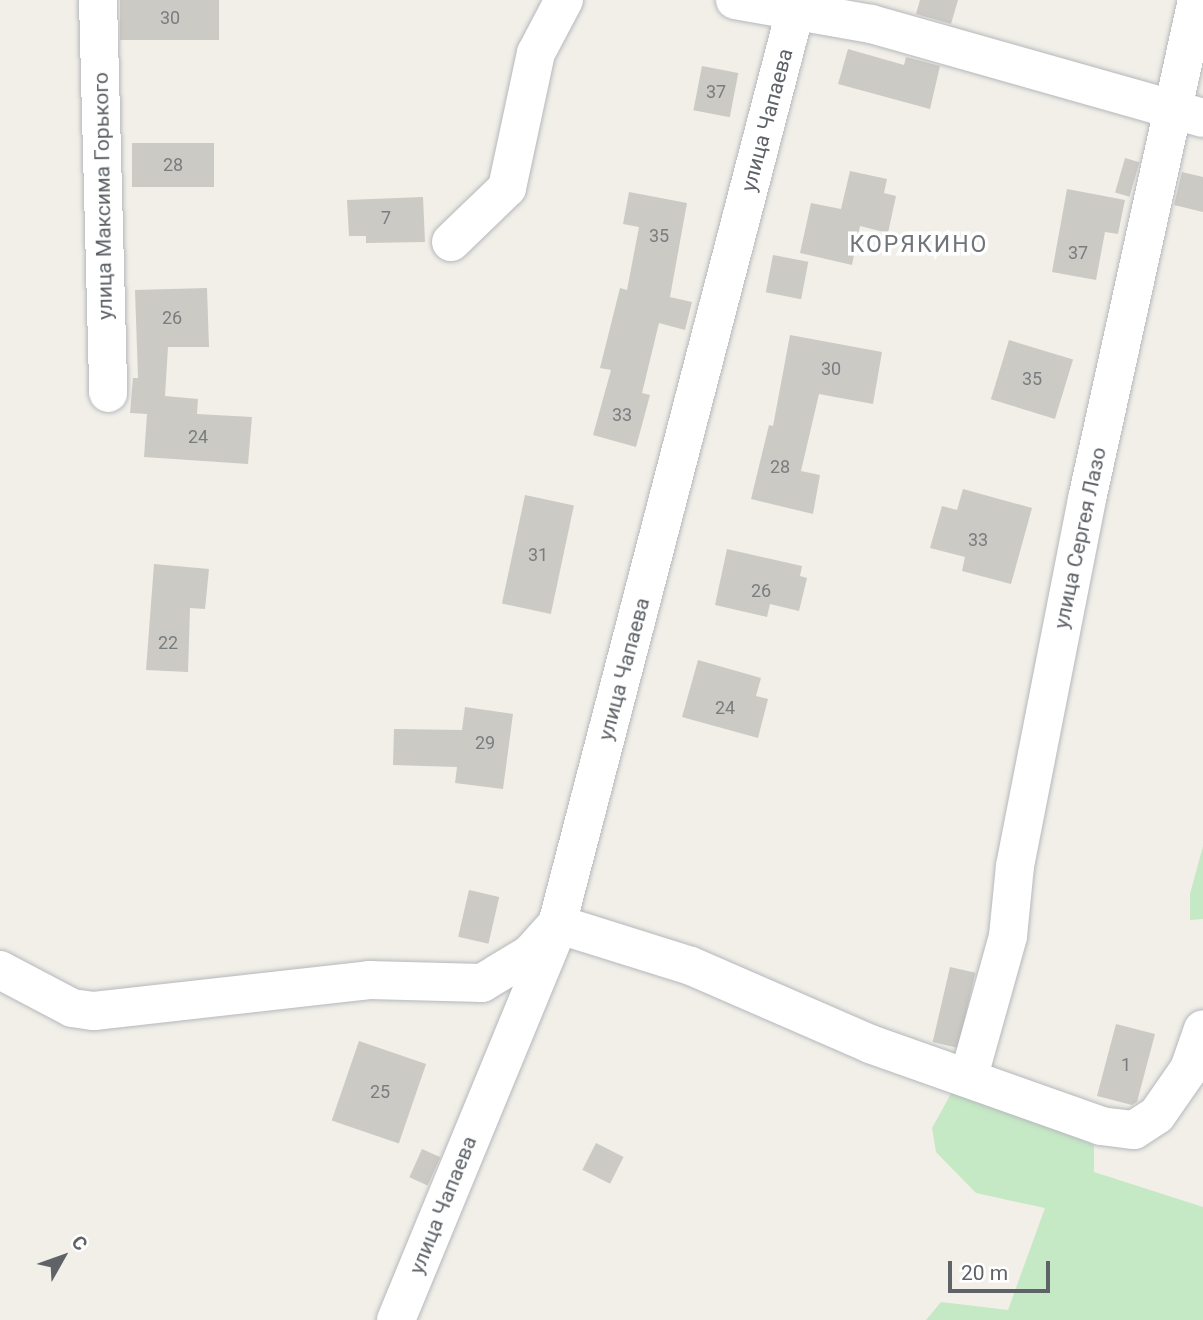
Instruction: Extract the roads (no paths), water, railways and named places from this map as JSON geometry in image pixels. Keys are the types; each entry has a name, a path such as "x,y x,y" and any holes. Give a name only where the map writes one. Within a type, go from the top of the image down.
{"street":[{"name":"улица Максима Горького","path":"98,0 108,393"},
{"path":"451,242 506,188 536,53 564,0"},
{"path":"735,0 796,7 871,24 1189,115"},
{"name":"улица Сергея Лазо","path":"969,1076 1007,936 1015,866 1087,499 1189,115 1197,0"},
{"name":"улица Чапаева","path":"396,1320 557,924 796,7"},
{"path":"0,970 72,1008 94,1012 369,980 482,982 530,954 557,924 691,966 870,1044 969,1076 1101,1126 1134,1130 1157,1115 1189,1069 1203,1030"}],"district":[{"name":"КОРЯКИНО","path":"919,245"}]}
